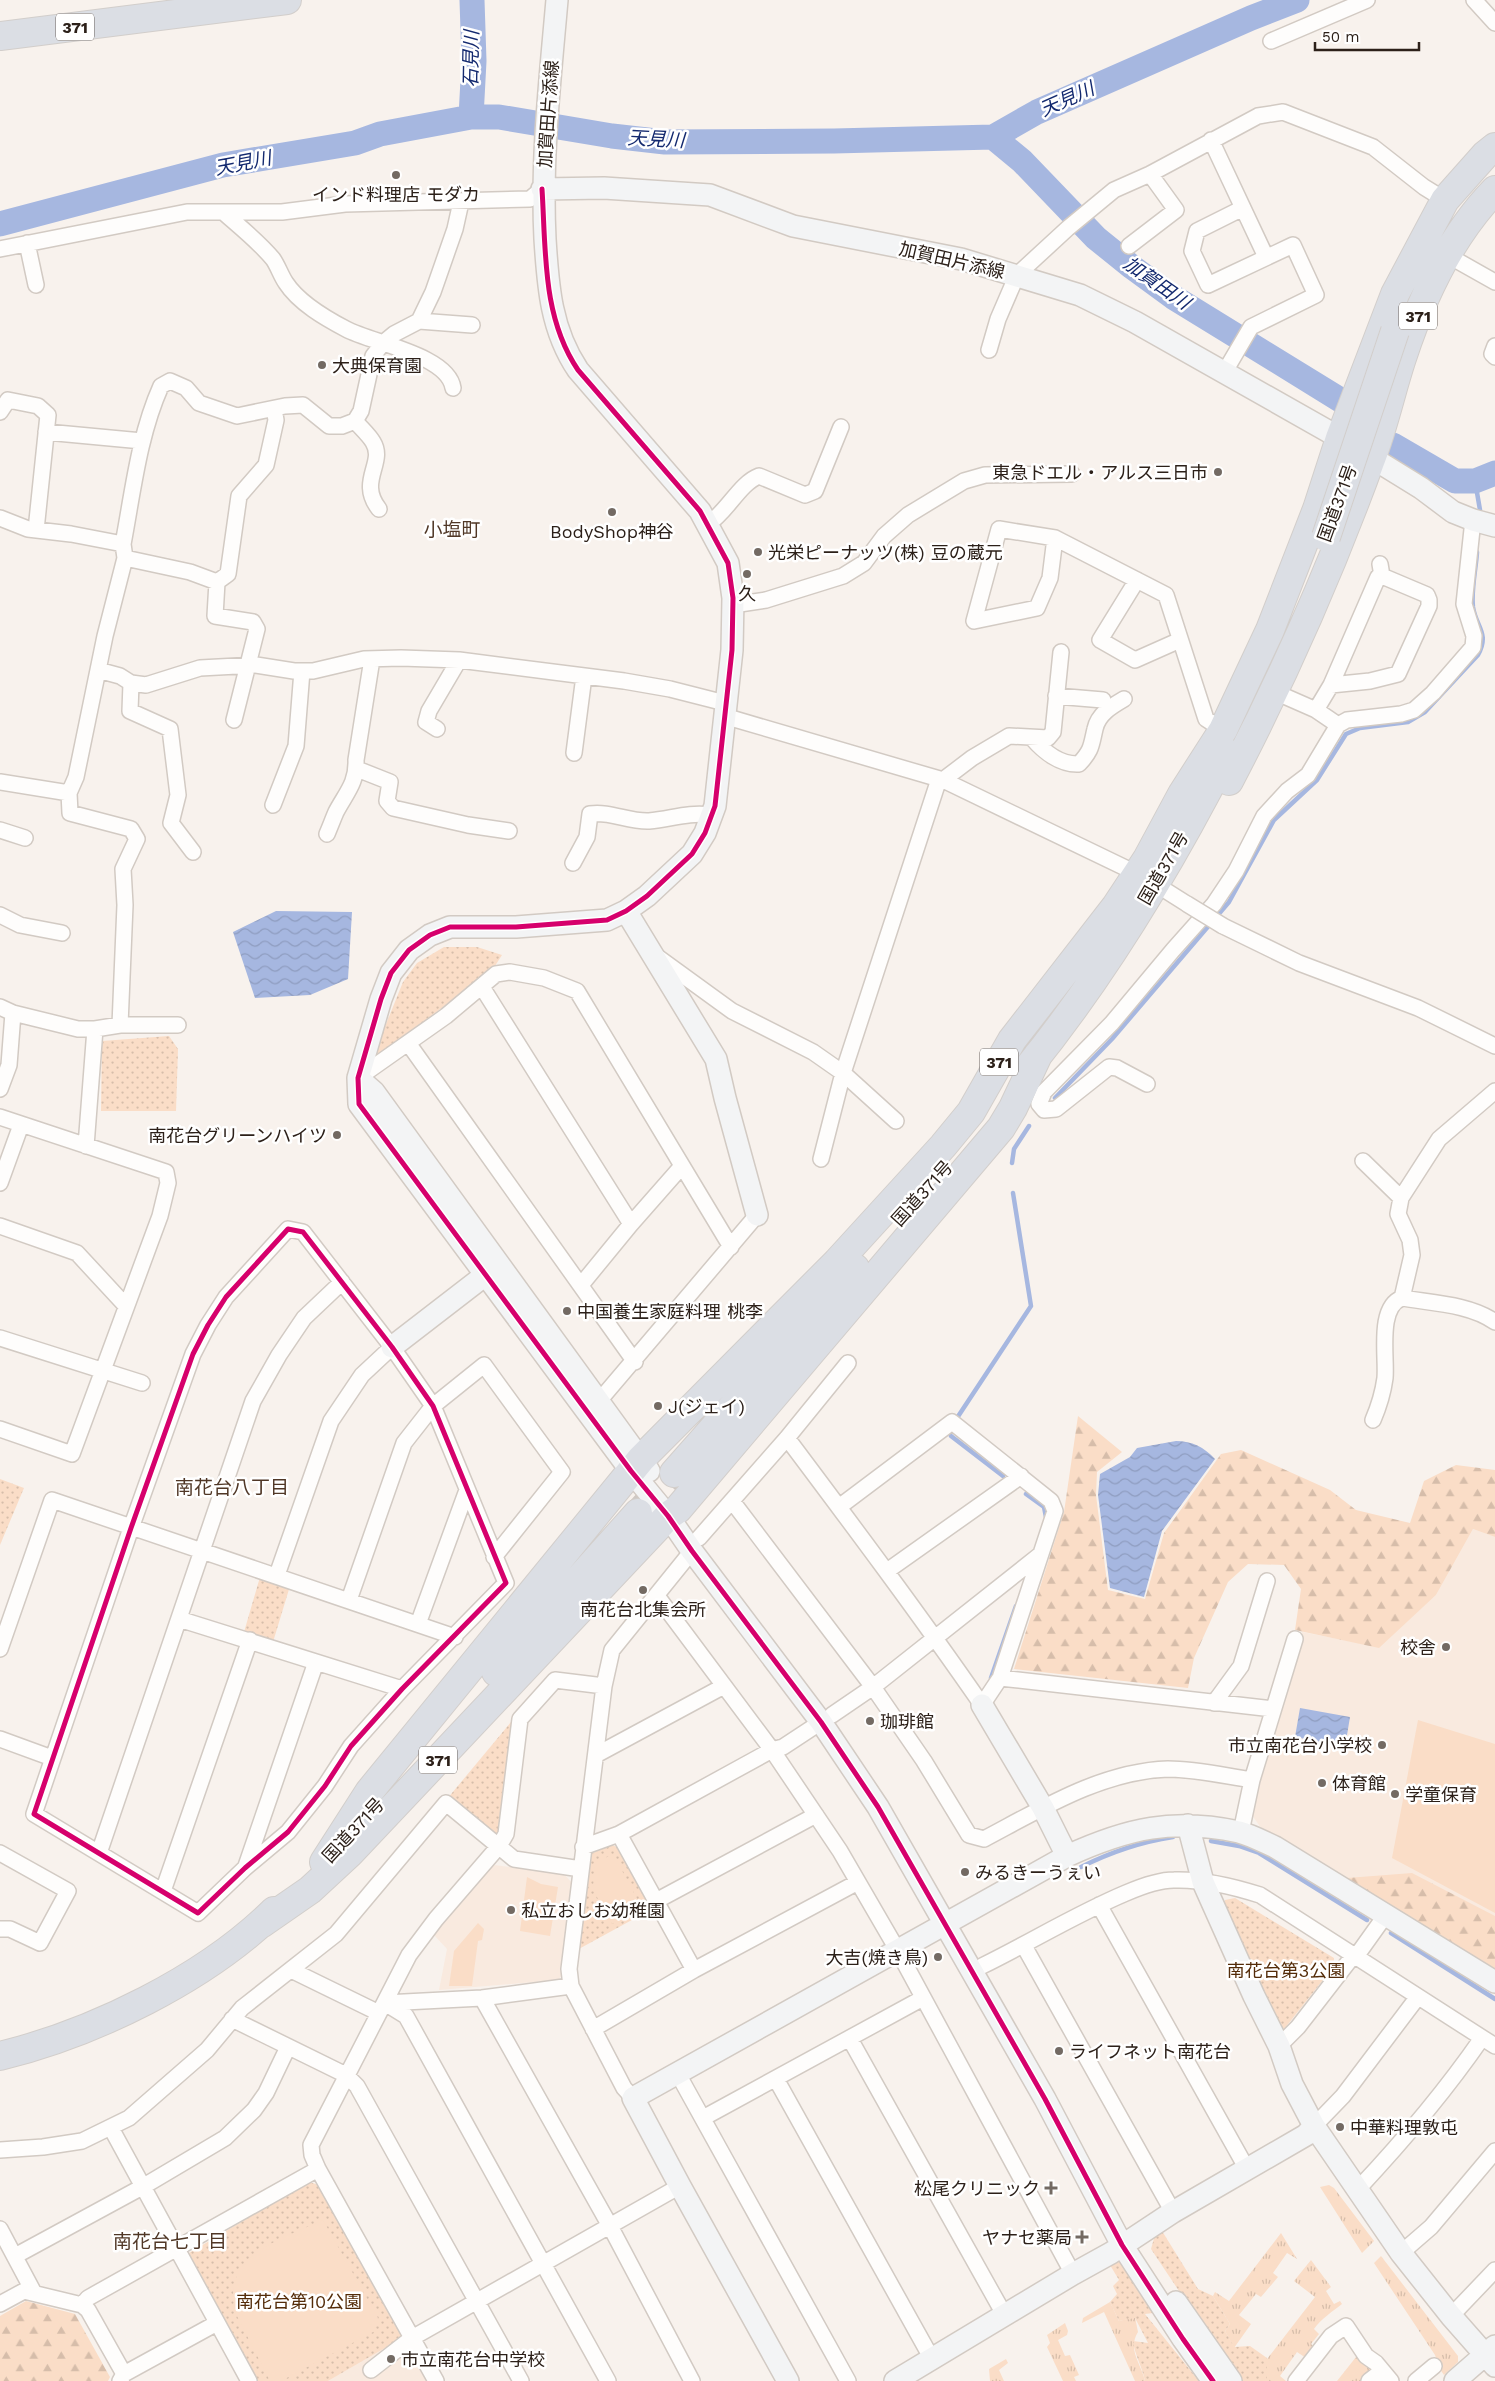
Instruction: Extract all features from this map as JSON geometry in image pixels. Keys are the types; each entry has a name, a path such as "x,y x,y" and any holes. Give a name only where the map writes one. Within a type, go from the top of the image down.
{"highway":[{"name":"371","path":"0,36 287,0"},
{"name":"371","path":"984,1122 1005,1074 1075,974 1116,906 1143,866 1182,794 1223,730 1270,630 1317,509 1340,438 1395,294 1445,200 1485,155 1495,147"},
{"name":"国道371号","path":"674,1473 984,1122 1038,1055 1071,1010 1144,902 1220,768 1281,646 1326,537 1396,331 1425,264 1441,235 1473,191 1495,168"},
{"name":"371","path":"1071,1010 1178,898 1230,780 1275,692 1318,595 1372,458 1402,357 1425,299 1459,233 1495,190"},
{"path":"1143,866 1220,768"},
{"name":"371","path":"324,1862 369,1792 636,1465 830,1269 944,1146 971,1112 1012,1040 1116,906"},
{"name":"371","path":"261,1924 310,1890 350,1853 684,1530 1001,1128 1013,1108 1119,959"},
{"name":"371","path":"1013,1108 1038,1055"},
{"name":"国道371号","path":"0,2055 76,2033 173,1986 261,1924 324,1862 638,1513"}],"street":[{"name":"加賀田片添線","path":"557,0 544,143 542,190 604,188 710,195 793,226 961,259 1080,295 1228,368 1454,512 1495,526"},
{"path":"1271,41 1367,0"},
{"path":"1474,0 1495,23"},
{"path":"989,350 998,319 1017,275 1086,212 1114,190 1150,174 1258,116 1283,112 1373,147 1424,187 1445,200"},
{"path":"1211,140 1266,257"},
{"path":"1129,246 1176,210 1150,174"},
{"path":"0,249 148,218 187,212 282,212 345,204 530,199 542,190"},
{"path":"542,190 550,303 555,324 566,352 578,370 700,512 728,562 733,604 732,650 715,806 705,833 692,854 672,874 626,911 608,920 516,927 450,927 430,935 409,950 391,973 372,1028 358,1078 359,1104 599,1401 636,1465"},
{"path":"120,1025 125,905 123,869 137,839 131,829 70,813 69,793 76,777 124,551 142,441 161,386 170,381 186,388 199,403 237,416 303,405 329,426 342,426 355,422 361,411 373,356 382,343 394,334 419,321 433,292 455,229 461,202"},
{"path":"1228,368 1251,327 1316,295 1293,244 1208,284 1192,251 1197,232 1243,208"},
{"path":"223,212 266,251 292,292 328,319 363,338 406,350 432,363 452,381 453,388"},
{"path":"27,243 36,286"},
{"path":"1448,255 1495,282"},
{"path":"419,321 437,324 472,325"},
{"path":"1495,346 1492,354 1495,357"},
{"path":"0,412 8,400 38,406 48,414 36,530"},
{"path":"217,582 228,574 239,496 266,465 276,420 274,409"},
{"path":"355,422 374,443 376,458 369,485 374,503 379,509"},
{"path":"708,524 719,517 751,479 759,476 805,494 815,491 841,427"},
{"path":"46,432 142,441"},
{"path":"733,604 766,600 843,576 864,563 884,536 908,514 964,481 985,474 1072,474"},
{"path":"0,518 36,530 124,551 217,582"},
{"path":"1146,1084 1118,1068 1110,1067 1056,1109 1044,1110 1039,1104 1044,1092 1112,1023 1214,904 1236,871 1264,816 1286,791 1308,775 1338,725 1347,720 1401,714 1414,710 1433,693 1473,647 1474,636 1464,604 1473,520"},
{"path":"1056,538 1050,578 1036,608 974,621 999,529 1056,538 1166,595 1206,719 1223,730"},
{"path":"1316,710 1331,685 1381,570 1427,595 1429,606 1398,674 1370,681 1331,685"},
{"path":"1137,580 1100,640 1135,660 1180,640"},
{"path":"217,582 215,616 253,622 257,629 234,720"},
{"path":"821,1160 843,1073 941,780 972,758 1010,736 1048,738 1053,732 1061,652"},
{"path":"98,670 120,676 131,683 146,685 200,668 248,665 313,671 372,659 459,660 670,689 724,710 941,780 1143,866"},
{"path":"327,834 337,810 350,793 356,770 372,659"},
{"path":"437,729 426,722 429,711 459,660"},
{"path":"273,805 296,746 302,671"},
{"path":"574,753 584,676"},
{"path":"131,683 130,711 170,729 178,794 171,823 193,852"},
{"path":"1275,692 1316,710 1338,725"},
{"path":"1056,696 1103,700"},
{"path":"1032,738 1038,746 1062,762 1069,765 1079,764 1092,748 1095,727 1101,717 1110,706 1124,698"},
{"path":"356,770 390,782 387,801 393,808 468,825 508,831"},
{"path":"0,782 69,793"},
{"path":"573,863 587,837 590,814 599,812 647,821 695,813 712,815"},
{"path":"0,830 25,838"},
{"path":"1178,898 1223,926 1299,963 1349,980 1450,1022 1495,1046"},
{"path":"599,1401 635,1362 758,1215 716,1059 656,956 626,911"},
{"path":"0,915 20,925 62,934"},
{"path":"656,956 732,1011 813,1052 843,1073 896,1121"},
{"path":"358,1078 446,1016 496,974 510,972 544,978 576,991 730,1247"},
{"path":"482,987 631,1224"},
{"path":"0,1089 9,1065 7,1010 78,1029 95,1029 120,1025 178,1025"},
{"path":"86,1146 95,1029"},
{"path":"408,1043 635,1362"},
{"path":"1402,1298 1412,1255 1410,1240 1398,1214 1401,1198 1439,1139 1495,1092"},
{"path":"0,1117 166,1172 168,1183 160,1216 126,1306 105,1370 72,1454 0,1428"},
{"path":"0,1183 21,1125"},
{"path":"1363,1161 1401,1198"},
{"path":"581,1285 682,1166"},
{"path":"0,1226 78,1253 126,1306"},
{"path":"288,1229 303,1232 392,1347 433,1406 466,1490 506,1583 402,1689 351,1746 325,1786 288,1832 245,1868 198,1913 34,1814 131,1528 171,1392 222,1304 248,1271 288,1229"},
{"path":"493,1269 684,1530 826,1718 878,1807 982,1966 1128,2241 1151,2267 1231,2381"},
{"path":"278,1575 331,1421 362,1375 392,1347 493,1269"},
{"path":"99,1853 253,1401 279,1354 304,1318 342,1282"},
{"path":"1373,1420 1381,1400 1385,1377 1385,1326 1391,1307 1397,1300 1402,1298 1458,1308 1488,1317 1495,1322"},
{"path":"0,1338 142,1383"},
{"path":"788,2381 680,2186 634,2098 624,2088 571,1986 569,1968 604,1686 612,1650 657,1596 684,1530 732,1501 787,1438 848,1363"},
{"path":"349,1600 388,1484 404,1443 433,1406 484,1365 562,1472 494,1557"},
{"path":"839,1507 952,1422 1051,1501 1055,1511 1000,1678 982,1705"},
{"path":"787,1438 887,1571 982,1705 1043,1808 1067,1856"},
{"path":"887,1571 1021,1476"},
{"path":"418,1624 466,1490"},
{"path":"0,1649 52,1500 131,1528 278,1575 455,1637"},
{"path":"732,1501 873,1687 924,1761 969,1835 984,1839 1043,1808 1113,1779 1148,1772 1169,1769 1252,1780"},
{"path":"583,1847 618,1834 772,1750 783,1747 873,1687 1041,1554"},
{"path":"1214,1703 1241,1666 1267,1581"},
{"path":"657,1596 772,1750 858,1882 898,1951 1074,2274"},
{"path":"179,1619 402,1689"},
{"path":"1241,1832 1252,1780 1295,1639"},
{"path":"163,1891 250,1640"},
{"path":"245,1868 316,1662"},
{"path":"1000,1678 1273,1709"},
{"path":"436,2381 318,2169 312,2155 311,2145 409,1955 436,1919 499,1846 506,1834 520,1720 555,1680 604,1686"},
{"path":"596,1755 724,1686"},
{"path":"0,1739 52,1758"},
{"path":"0,2150 82,2141 129,2118 207,2050 242,2008 336,1934 446,1804 514,1859 581,1869"},
{"path":"656,1901 816,1815"},
{"path":"1188,1825 1203,1882 1254,1996 1279,2046 1292,2084 1314,2126 1401,2253 1451,2316 1492,2356 1456,2381"},
{"path":"634,2098 1067,1856 1104,1839 1136,1829 1188,1825 1241,1832 1275,1846 1385,1916 1495,1982"},
{"path":"618,1834 694,1970"},
{"path":"0,1853 68,1891 40,1943 10,1929 0,1929"},
{"path":"982,1966 1024,1946 1099,1904 1143,1886 1172,1880 1229,1885 1260,1895 1495,2046"},
{"path":"593,2029 694,1970 858,1882"},
{"path":"1099,1904 1246,2169"},
{"path":"1279,2046 1298,2026 1353,1956 1360,1952 1385,1916"},
{"path":"951,1921 1045,2099 1183,2339 1213,2381"},
{"path":"1024,1946 1173,2212"},
{"path":"292,1970 382,2008 406,2016 608,2381"},
{"path":"382,2008 482,1998 571,1986"},
{"path":"482,1998 610,2226 692,2381"},
{"path":"703,2118 923,1998"},
{"path":"895,2381 1074,2274 1173,2212 1306,2135 1343,2096 1418,1998"},
{"path":"232,2018 346,2075 357,2086 521,2381"},
{"path":"1358,2189 1408,2136 1453,2080 1482,2038"},
{"path":"850,2039 1004,2316"},
{"path":"16,2256 144,2186 225,2138 254,2110 266,2094 288,2047"},
{"path":"678,2074 848,2381"},
{"path":"776,2079 932,2359"},
{"path":"111,2128 249,2381"},
{"path":"1401,2253 1431,2227 1495,2151"},
{"path":"82,2305 88,2298 176,2247 318,2169"},
{"path":"370,2370 412,2338 680,2186"},
{"path":"0,2230 16,2256 33,2292"},
{"path":"1451,2316 1495,2270"},
{"path":"0,2304 24,2291 82,2305 88,2310 122,2378 217,2323"},
{"path":"1296,2381 1331,2336 1346,2326 1366,2356 1387,2376"},
{"path":"1416,2381 1434,2366"},
{"path":"1369,2381 1387,2376"}],"shaded area":[{"name":"市立南花台小学校","path":"1473,1529 1495,1537 1495,1969 1291,1843 1261,1828 1252,1815 1258,1782 1302,1632 1379,1647 1436,1595"},
{"name":"私立おしお幼稚園","path":"494,1865 564,1874 572,1883 562,1975 558,1980 439,1990 447,1949 434,1935 473,1885"},
{"name":"市立南花台中学校","path":"404,2337 428,2381 328,2381"}],"green space":[{"path":"444,947 477,947 502,955 493,969 377,1057 374,1054 403,982 417,963"},
{"path":"169,1036 178,1049 176,1111 101,1111 102,1041"},
{"path":"1078,1416 1122,1452 1097,1472 1096,1495 1108,1590 1145,1599 1164,1533 1221,1454 1241,1450 1330,1490 1356,1510 1410,1523 1424,1481 1456,1465 1495,1470 1495,1537 1473,1529 1436,1595 1379,1648 1295,1630 1301,1589 1284,1565 1248,1564 1228,1582 1194,1658 1188,1688 1014,1669 1064,1512"},
{"path":"0,1479 24,1488 0,1545"},
{"path":"260,1577 290,1586 273,1642 244,1632"},
{"path":"516,1716 501,1830 494,1836 447,1799"},
{"path":"1418,1720 1495,1744 1495,1913 1392,1858"},
{"path":"610,1844 619,1848 652,1909 577,1950 588,1859 591,1854"},
{"path":"613,1854 641,1906 612,1924 593,1890 595,1863"},
{"path":"1412,1873 1495,1916 1495,1969 1347,1878"},
{"path":"527,1877 541,1884 558,1887 550,1936 520,1931"},
{"name":"南花台第3公園","path":"1235,1898 1334,1958 1334,1966 1285,2028 1277,2030 1222,1909 1225,1900"},
{"path":"478,1923 484,1929 482,1940 478,1941 472,1986 449,1986 454,1951"},
{"name":"南花台第10公園","path":"309,2182 319,2185 404,2337 328,2381 258,2381 189,2253"},
{"path":"1329,2185 1334,2188 1374,2241 1362,2253 1320,2187"},
{"path":"323,2220 378,2318 375,2331 281,2381 270,2381 236,2314 233,2294 236,2277 257,2252 272,2243"},
{"path":"1162,2231 1198,2289 1213,2296 1230,2324 1225,2331 1234,2347 1250,2346 1267,2358 1267,2381 1239,2381 1151,2249 1155,2235"},
{"path":"1281,2233 1297,2259 1287,2253 1273,2273 1278,2277 1261,2297 1256,2294 1239,2315 1251,2324 1234,2348 1225,2331 1230,2324 1213,2296 1215,2292 1229,2301"},
{"path":"1381,2256 1458,2356 1458,2362 1444,2375 1439,2368 1435,2355 1374,2263"},
{"path":"1113,2260 1122,2261 1153,2313 1145,2314 1199,2381 1145,2381 1133,2341 1148,2343 1135,2318 1119,2321 1110,2302 1117,2294 1113,2286 1119,2280 1110,2265"},
{"path":"1311,2260 1331,2287 1326,2291 1334,2304 1340,2301 1342,2304 1314,2329 1319,2334 1311,2344 1318,2350 1306,2358 1297,2352 1280,2376 1286,2381 1267,2381 1267,2359 1315,2297 1294,2281"},
{"path":"26,2301 75,2314 110,2377 108,2381 0,2381 0,2316"},
{"path":"1110,2302 1119,2321 1135,2317 1138,2332 1134,2351 1145,2381 1135,2381 1104,2312 1082,2323 1083,2318"},
{"path":"1065,2323 1068,2331 1067,2335 1058,2340 1065,2356 1070,2355 1079,2375 1074,2377 1076,2381 1063,2381 1047,2347 1050,2343 1047,2335"},
{"path":"1360,2352 1371,2371 1360,2381 1337,2381"},
{"path":"1006,2359 1008,2363 999,2370 1004,2381 990,2381 989,2369"}],"water":[{"path":"276,911 352,912 348,979 310,995 255,998 233,932"},
{"path":"1176,1441 1187,1442 1197,1446 1207,1451 1215,1459 1162,1531 1144,1597 1110,1588 1098,1495 1100,1474 1130,1457 1137,1448"},
{"path":"1300,1708 1350,1717 1345,1747 1295,1737"}],"waterway":[{"name":"石見川","path":"471,117 474,61 472,0"},
{"name":"天見川","path":"0,224 223,165 355,143 380,134 471,117 499,117 612,136 665,142 834,141 993,137 1037,112 1251,18 1297,0"},
{"name":"加賀田川","path":"993,137 1022,161 1096,238 1132,267 1173,297 1342,401"},
{"name":"加賀田川","path":"1393,445 1455,481 1475,481 1495,473"},
{"path":"1475,481 1480,510"},
{"path":"1055,1098 1112,1039 1229,902 1274,820 1317,780 1346,734 1360,728 1408,722 1425,712 1478,655 1483,641 1473,607 1477,552"},
{"path":"1012,1163 1014,1149 1029,1126"},
{"path":"957,1418 1031,1306 1013,1193"},
{"path":"951,1436 1003,1476"},
{"path":"1026,1494 1044,1507 1046,1517"},
{"path":"991,1678 1016,1606"},
{"path":"1081,1867 1126,1848 1173,1837"},
{"path":"1211,1841 1239,1846 1259,1853 1367,1920"},
{"path":"1391,1933 1495,1999"}],"tunnel":[{"path":"638,1513 674,1473"}],"cycle path":[{"path":"542,189 548,283 552,306 566,350 578,370 700,511 728,563 733,598 732,650 715,806 705,833 692,854 647,896 626,911 607,920 516,927 450,927 430,935 409,950 391,973 381,999 358,1078 359,1104 631,1471 668,1516 692,1551 821,1722 878,1807 1045,2099 1122,2245 1183,2339 1213,2381"},
{"path":"288,1229 303,1232 392,1347 433,1406 506,1583 402,1689 351,1746 325,1786 288,1832 245,1868 198,1913 34,1814 131,1528 193,1354 208,1325 226,1297 288,1229"}],"place":[{"name":"インド料理店 モダカ","path":"396,175"},
{"name":"大典保育園","path":"322,365"},
{"name":"東急ドエル・アルス三日市","path":"1218,472"},
{"name":"BodyShop神谷","path":"612,512"},
{"name":"光栄ピーナッツ(株) 豆の蔵元","path":"758,552"},
{"name":"久","path":"747,574"},
{"name":"南花台グリーンハイツ","path":"337,1135"},
{"name":"中国養生家庭料理 桃李","path":"567,1311"},
{"name":"J(ジェイ)","path":"658,1406"},
{"name":"南花台北集会所","path":"643,1590"},
{"name":"校舎","path":"1446,1647"},
{"name":"珈琲館","path":"870,1721"},
{"name":"市立南花台小学校","path":"1382,1745"},
{"name":"体育館","path":"1322,1783"},
{"name":"学童保育","path":"1395,1794"},
{"name":"みるきーうぇい","path":"965,1872"},
{"name":"私立おしお幼稚園","path":"511,1910"},
{"name":"大吉(焼き鳥)","path":"938,1957"},
{"name":"ライフネット南花台","path":"1059,2051"},
{"name":"中華料理敦屯","path":"1340,2127"},
{"name":"松尾クリニック","path":"1051,2188"},
{"name":"ヤナセ薬局","path":"1082,2237"},
{"name":"市立南花台中学校","path":"391,2359"}],"district":[{"name":"小塩町","path":"452,529"},
{"name":"南花台八丁目","path":"232,1487"},
{"name":"南花台七丁目","path":"170,2241"}]}
